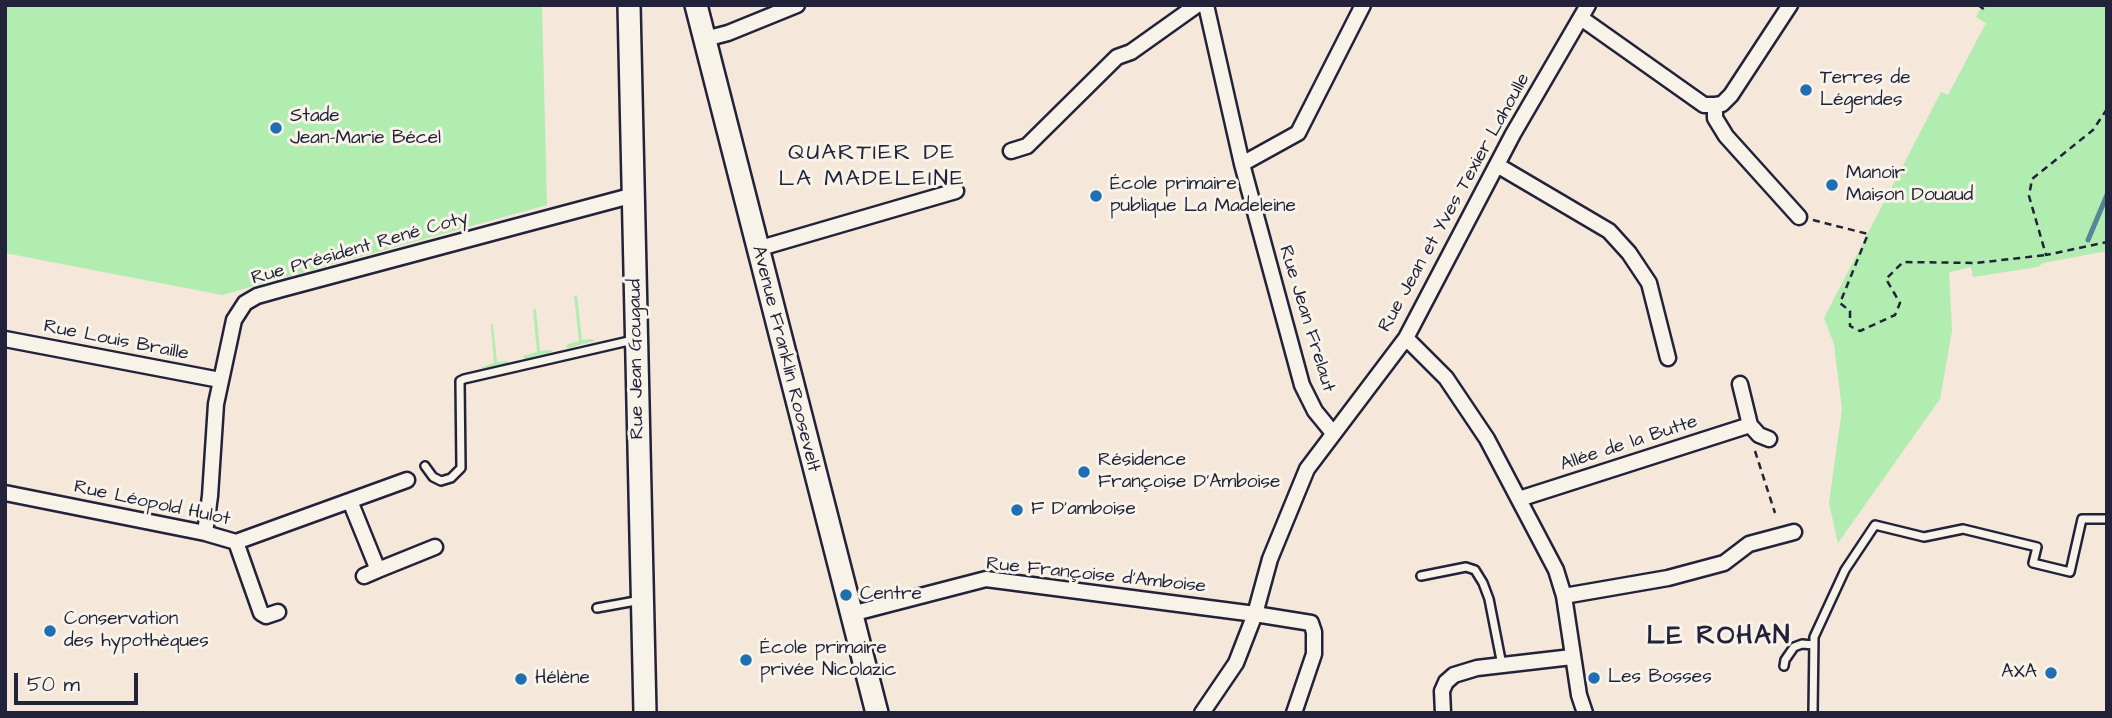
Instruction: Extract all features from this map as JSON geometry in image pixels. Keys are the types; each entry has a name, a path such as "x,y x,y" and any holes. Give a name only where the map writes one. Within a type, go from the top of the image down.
{"main road":[{"name":"Rue Jean Gougaud","path":"629,5 645,713"},
{"name":"Avenue Franklin Roosevelt","path":"696,5 877,713"}],"street":[{"path":"705,39 797,5"},
{"path":"1011,151 1027,146 1117,57 1131,52 1197,5"},
{"name":"Rue Jean Frelaut","path":"1206,5 1242,164 1302,385 1315,411 1333,433"},
{"path":"1242,164 1298,133 1363,5"},
{"path":"1584,11 1704,105 1718,105 1731,95 1790,5"},
{"name":"Rue Jean et Yves Texier Lahoulle","path":"1202,713 1236,663 1255,614 1270,559 1307,469 1406,338 1497,165 1584,11"},
{"path":"1718,105 1715,117 1726,136 1799,217"},
{"path":"1497,165 1609,231 1629,253 1649,283 1668,358"},
{"path":"757,249 956,191"},
{"name":"Rue Président René Coty","path":"205,533 220,380 237,314 245,303 251,299 546,217 634,195"},
{"path":"1406,338 1446,379 1487,439 1556,570 1564,596 1572,657 1585,713"},
{"name":"Rue Louis Braille","path":"5,339 220,380"},
{"path":"1740,384 1759,433"},
{"name":"Allée de la Butte","path":"1519,499 1759,433"},
{"name":"Rue Léopold Hulot","path":"5,493 205,533 236,542 407,481"},
{"path":"351,501 371,573 435,547"},
{"path":"1564,596 1668,578 1724,563 1749,544 1794,532"},
{"path":"236,542 261,613 266,616 278,612"},
{"name":"Rue Françoise d'Amboise","path":"851,614 986,579 1311,623 1314,632 1314,654 1294,713"},
{"path":"1443,713 1442,691 1446,682 1454,675 1477,668 1572,657"}],"lane":[{"path":"425,466 433,477 440,481 451,478 461,468 460,381 637,339"},
{"path":"1813,713 1814,637 1845,570 1875,525 1924,537 1963,529 2038,547 2033,563 2070,572 2082,519 2107,519"},
{"path":"1421,576 1466,567 1475,570 1489,599 1502,665"},
{"path":"597,608 641,600"},
{"path":"1784,666 1784,660 1794,647 1802,644 1814,645"}],"path":[{"path":"1978,5 1985,10 1986,5"},
{"path":"2046,255 2029,196 2032,179 2093,131 2107,109"},
{"path":"1799,217 1868,234 1840,303 1850,311 1850,326 1860,331 1895,315 1900,303 1886,279 1903,262 1976,263 2046,255 2107,242"},
{"path":"1759,433 1754,445 1775,513"}],"green space":[{"name":"Stade Jean-Marie Bécel","path":"5,5 542,5 547,205 222,295 5,253"},
{"path":"1982,5 2107,5 2107,251 2043,263 2038,267 1973,277 1971,267 1949,272 1952,331 1940,399 1838,543 1829,503 1842,409 1834,344 1824,318 1941,92 1948,95 1986,23 1976,17"},
{"path":"577,295 582,340 595,341 568,348 568,344 579,341 574,296"},
{"path":"536,309 540,351 552,352 525,359 523,356 537,352 533,310"},
{"path":"493,324 497,362 507,361 509,364 481,370 482,367 494,363"}],"waterway":[{"path":"2088,240 2107,195"}],"place":[{"name":"Terres de Légendes","path":"1806,90"},
{"name":"Stade Jean-Marie Bécel","path":"276,128"},
{"name":"Manoir Maison Douaud","path":"1832,185"},
{"name":"École primaire publique La Madeleine","path":"1096,196"},
{"name":"Résidence Françoise D'Amboise","path":"1084,472"},
{"name":"F D'amboise","path":"1017,510"},
{"name":"Centre","path":"846,595"},
{"name":"Conservation des hypothèques","path":"50,631"},
{"name":"École primaire privée Nicolazic","path":"746,660"},
{"name":"AXA","path":"2051,673"},
{"name":"Les Bosses","path":"1594,678"},
{"name":"Hélène","path":"521,679"}],"district":[{"name":"QUARTIER DE LA MADELEINE","path":"872,167"},
{"name":"LE ROHAN","path":"1719,638"}]}
